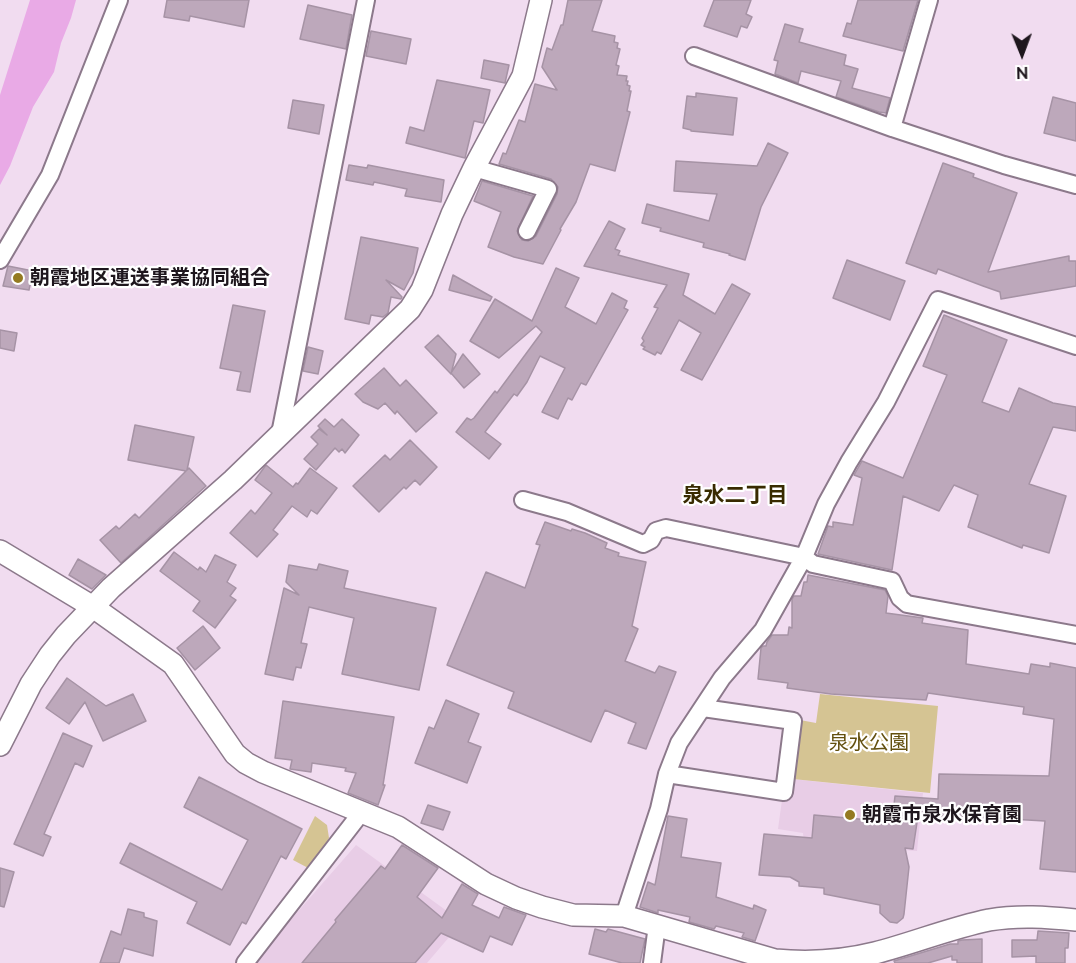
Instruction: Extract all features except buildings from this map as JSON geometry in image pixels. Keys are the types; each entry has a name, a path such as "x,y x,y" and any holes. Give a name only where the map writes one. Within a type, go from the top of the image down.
{"street":[{"path":"0,260 50,175 119,0"},
{"path":"280,434 366,0"},
{"path":"0,745 31,684 50,655 93,607 111,588 233,480 410,309 422,290 452,214 474,168 523,76 541,0"},
{"path":"892,128 929,0"},
{"path":"694,56 892,128 1004,165 1076,185"},
{"path":"474,168 548,189 527,231"},
{"path":"624,916 659,809 667,774 679,743 722,678 763,630 804,557 826,504 886,402 938,300 1076,346"},
{"path":"523,500 567,512 643,544 651,540 660,528 666,528 804,557 813,564 892,581 900,598 907,604 1076,635"},
{"path":"0,551 93,607 173,664 235,754 246,763 398,827 486,884 542,907 573,915 624,916 775,961 850,958 990,920 1017,917 1076,920"},
{"path":"667,774 784,792 794,721 703,708"},
{"path":"245,963 362,813"},
{"path":"652,963 657,925"}],"shaded area":[{"path":"30,0 76,0 54,72 33,107 10,166 0,185 0,95"},
{"name":"朝霞市泉水保育園","path":"792,779 923,793 917,851 804,843 803,833 778,829 782,800 789,801"},
{"path":"356,845 462,922 427,963 253,963"}],"green space":[{"name":"泉水公園","path":"820,694 938,706 930,793 793,779 800,720 816,723"},
{"path":"315,816 327,825 329,838 312,870 293,860"}],"place":[{"name":"朝霞地区運送事業協同組合","path":"18,278"},
{"name":"朝霞市泉水保育園","path":"850,815"}],"district":[{"name":"泉水二丁目","path":"735,496"}]}
